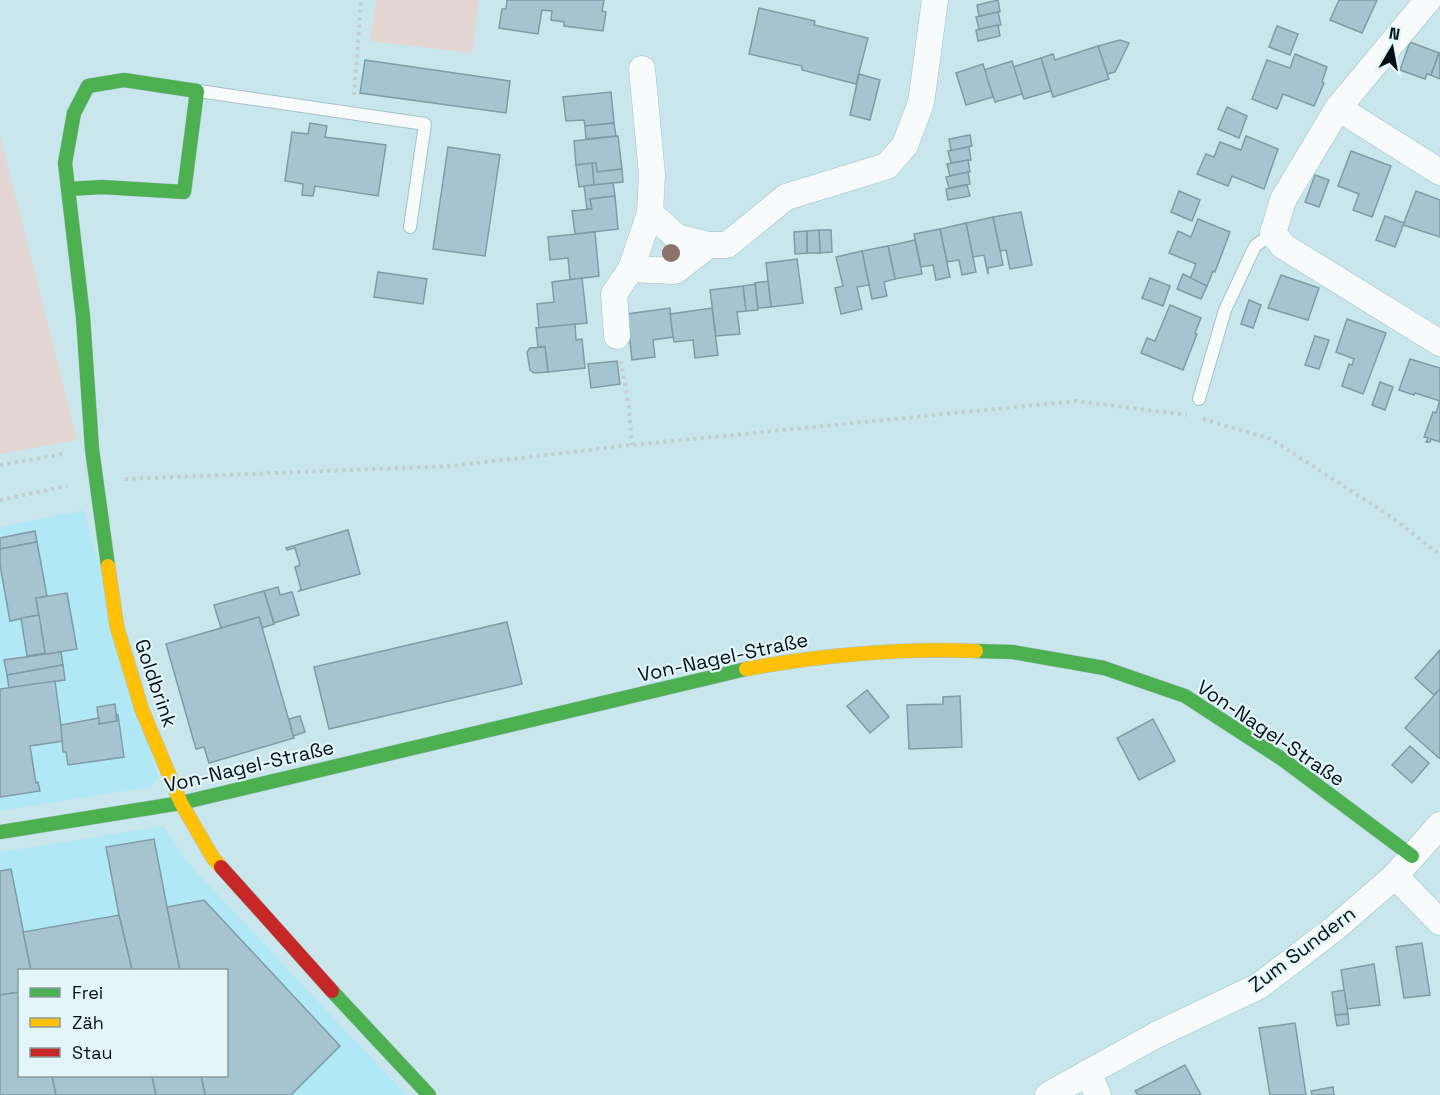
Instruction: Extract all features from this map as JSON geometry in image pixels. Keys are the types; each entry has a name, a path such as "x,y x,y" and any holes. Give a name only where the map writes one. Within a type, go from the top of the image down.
{"street":[{"path":"650,213 677,237 709,245 727,245 786,196 887,166 905,145 921,103 935,0"},
{"path":"1428,0 1338,108 1283,200 1273,233 1283,246 1440,343"},
{"path":"617,336 614,294 631,269 650,213 652,174 642,69"},
{"name":"Goldbrink","path":"197,91 124,80 88,86 74,113 65,163 83,317 92,449 117,627 142,710 181,803 213,858 429,1095"},
{"path":"69,189 102,187 184,192 197,91"},
{"path":"1338,108 1440,172"},
{"path":"631,269 675,272 709,245"},
{"name":"Von-Nagel-Straße","path":"0,832 181,803 747,669 833,655 922,649 1002,652 1104,668 1185,696 1282,759 1412,856"},
{"name":"Zum Sundern","path":"1048,1095 1093,1085 1155,1035 1259,986 1335,928 1395,876 1440,825"},
{"path":"1395,876 1440,922"}],"lane":[{"path":"197,91 425,124 410,227"},
{"path":"1199,399 1225,310 1255,246 1273,233"}],"path":[{"path":"352,113 361,0"},
{"path":"617,336 629,408 632,445"},
{"path":"0,500 96,480 451,466 632,445 1076,401 1194,416 1272,439 1390,516 1440,555"},
{"path":"0,465 92,449"}],"shaded area":[{"path":"376,0 479,0 472,53 370,41"},
{"path":"0,136 77,440 0,454"},
{"path":"84,510 158,778 151,787 0,811 0,527"},
{"path":"164,826 189,864 406,1095 0,1095 0,852"}],"building":[{"path":"507,0 604,0 602,11 606,12 603,31 564,26 564,22 551,20 552,11 542,10 538,34 499,28 502,9 506,9"},
{"path":"998,0 1000,12 979,16 977,5"},
{"path":"1339,0 1377,0 1362,33 1330,20"},
{"path":"759,8 815,21 814,25 868,38 856,84 802,70 802,66 749,54"},
{"path":"998,12 1001,25 979,29 976,17"},
{"path":"998,25 1000,36 978,41 976,30"},
{"path":"1277,26 1298,34 1290,55 1269,47"},
{"path":"1120,40 1129,43 1115,72 1107,74 1098,46"},
{"path":"1410,42 1439,53 1431,75 1427,74 1425,79 1400,70"},
{"path":"1098,46 1109,79 1053,97 1041,58 1053,54 1055,60"},
{"path":"1440,53 1440,79 1431,75"},
{"path":"1295,54 1327,67 1322,82 1324,83 1314,106 1283,94 1277,109 1252,99 1267,60 1290,68"},
{"path":"1041,58 1051,91 1024,99 1013,67"},
{"path":"365,60 510,81 506,113 360,93"},
{"path":"1012,61 1022,94 995,102 984,70"},
{"path":"983,64 993,97 966,105 956,73"},
{"path":"859,74 880,80 870,120 850,115"},
{"path":"611,92 614,123 585,126 584,120 566,121 563,97"},
{"path":"1227,107 1247,116 1239,138 1218,129"},
{"path":"310,123 327,126 325,137 386,145 378,196 315,186 313,196 302,195 303,184 285,181 292,132 308,134"},
{"path":"614,123 616,136 586,139 585,126"},
{"path":"970,135 972,146 951,151 949,139"},
{"path":"618,136 622,169 597,172 596,163 576,165 574,141"},
{"path":"1246,136 1278,149 1264,189 1232,176 1228,186 1197,174 1206,154 1214,157 1220,142 1241,150"},
{"path":"448,147 500,155 485,256 433,249"},
{"path":"969,147 971,160 951,163 948,151"},
{"path":"1351,151 1391,166 1372,217 1353,210 1359,194 1338,186"},
{"path":"968,160 970,172 950,176 947,164"},
{"path":"592,163 596,163 597,172 622,169 623,182 594,185"},
{"path":"592,163 594,185 579,187 576,165"},
{"path":"968,172 970,184 949,188 946,177"},
{"path":"1315,175 1329,180 1319,207 1305,202"},
{"path":"613,183 615,196 590,199 592,209 587,209 584,186"},
{"path":"967,185 970,196 948,200 946,189"},
{"path":"1179,191 1200,200 1192,221 1171,212"},
{"path":"1416,191 1440,200 1440,237 1403,225"},
{"path":"615,196 618,229 575,234 572,211 592,209 590,199"},
{"path":"1021,212 1032,265 1010,269 1006,250 1000,251 993,217"},
{"path":"1385,216 1404,223 1395,247 1376,240"},
{"path":"993,217 1003,265 988,268 988,274 984,255 973,257 966,223"},
{"path":"1198,219 1230,232 1215,272 1213,271 1207,286 1190,279 1196,264 1169,253 1178,231 1191,237"},
{"path":"966,223 976,272 962,275 959,260 947,262 940,229"},
{"path":"940,229 950,277 936,280 933,265 921,267 914,234"},
{"path":"819,230 831,230 832,252 820,253"},
{"path":"819,230 820,253 807,253 807,231"},
{"path":"807,231 807,253 795,254 794,232"},
{"path":"595,232 599,276 570,280 568,258 550,260 548,237"},
{"path":"915,240 922,274 895,279 888,246"},
{"path":"888,246 895,279 884,282 887,296 872,299 862,251"},
{"path":"862,251 869,285 857,287 862,309 841,314 835,288 843,286 836,257"},
{"path":"797,259 803,303 771,307 766,263"},
{"path":"378,272 427,279 423,304 374,297"},
{"path":"1183,274 1207,286 1201,299 1177,289"},
{"path":"1281,275 1319,288 1308,320 1268,308"},
{"path":"582,278 587,323 539,328 537,304 554,302 552,282"},
{"path":"1150,278 1170,286 1163,306 1142,298"},
{"path":"768,281 771,307 758,308 755,283"},
{"path":"755,284 758,310 746,311 743,286"},
{"path":"743,286 746,311 737,312 740,334 716,336 710,290"},
{"path":"1249,300 1261,305 1253,328 1241,324"},
{"path":"1170,305 1201,318 1183,370 1141,353 1147,338 1155,341"},
{"path":"670,308 673,337 653,340 655,357 632,360 627,314"},
{"path":"712,308 718,355 695,358 693,340 674,342 670,314"},
{"path":"1347,319 1386,333 1363,394 1342,386 1349,364 1352,365 1354,359 1336,352"},
{"path":"575,324 576,340 582,339 585,368 548,372 545,347 538,347 536,328"},
{"path":"1315,336 1329,340 1319,369 1305,365"},
{"path":"545,347 548,372 534,373 530,370 527,352 530,348"},
{"path":"1410,359 1440,368 1440,401 1399,390"},
{"path":"617,361 620,384 591,388 588,364"},
{"path":"1380,382 1393,387 1385,410 1372,405"},
{"path":"1440,400 1440,442 1431,439 1430,442 1426,442 1428,438 1424,437"},
{"path":"348,530 360,574 299,591 301,589 295,567 300,565 295,548 287,550 286,548"},
{"path":"35,531 37,542 0,549 0,538"},
{"path":"37,542 47,596 36,598 39,615 10,621 0,565 0,549"},
{"path":"278,587 280,595 292,592 299,615 274,623 264,591"},
{"path":"264,591 274,624 262,628 259,617 221,628 214,605"},
{"path":"67,593 77,649 42,655 41,653 45,653 36,598"},
{"path":"39,615 45,653 27,656 21,618"},
{"path":"259,617 294,738 209,763 204,747 196,749 166,644"},
{"path":"507,622 522,684 329,729 314,667"},
{"path":"1440,650 1440,689 1434,695 1415,678"},
{"path":"61,652 63,665 7,675 4,660"},
{"path":"63,665 65,680 9,688 7,675"},
{"path":"55,681 63,741 30,746 36,783 38,782 40,791 0,797 0,689"},
{"path":"1440,689 1440,758 1439,758 1405,728"},
{"path":"867,690 889,717 870,733 847,706"},
{"path":"960,696 962,747 909,749 907,705 943,704 943,697"},
{"path":"115,704 117,721 99,724 97,707"},
{"path":"118,715 124,757 68,765 66,752 63,752 61,725 99,718 99,724 117,721 116,716"},
{"path":"300,716 305,732 293,736 289,719"},
{"path":"1153,719 1175,761 1139,780 1117,738"},
{"path":"1410,746 1429,763 1412,783 1392,765"},
{"path":"154,839 180,969 132,969 106,847"},
{"path":"11,869 31,969 18,969 18,992 0,995 0,871"},
{"path":"204,900 340,1046 291,1095 205,1095 201,1077 228,1077 228,969 180,969 167,907"},
{"path":"119,915 132,969 31,969 23,932"},
{"path":"1422,943 1430,995 1404,998 1396,947"},
{"path":"1374,964 1380,1005 1347,1009 1341,970"},
{"path":"1344,990 1348,1014 1335,1015 1332,992"},
{"path":"18,992 18,1077 52,1077 56,1095 0,1095 0,995"},
{"path":"1348,1014 1349,1024 1337,1026 1335,1015"},
{"path":"1295,1023 1306,1095 1270,1095 1259,1028"},
{"path":"1185,1065 1201,1095 1138,1095 1135,1091"},
{"path":"52,1077 152,1077 156,1095 56,1095"},
{"path":"152,1077 201,1077 205,1095 156,1095"},
{"path":"1333,1087 1334,1095 1312,1095 1311,1091"}],"traffic: fast":[{"path":"69,189 102,187 184,192 197,91 124,80 88,86 74,113 65,163 83,317 92,449 108,566"},
{"path":"976,651 1013,652 1104,668 1185,696 1282,759 1412,856"},
{"path":"0,832 181,803 746,669"},
{"path":"332,991 429,1095"}],"traffic: slow":[{"path":"108,566 117,627 142,710 181,803 213,858 221,867"},
{"path":"746,669 861,654 976,651"}],"traffic: jam":[{"path":"221,867 332,991"}]}
